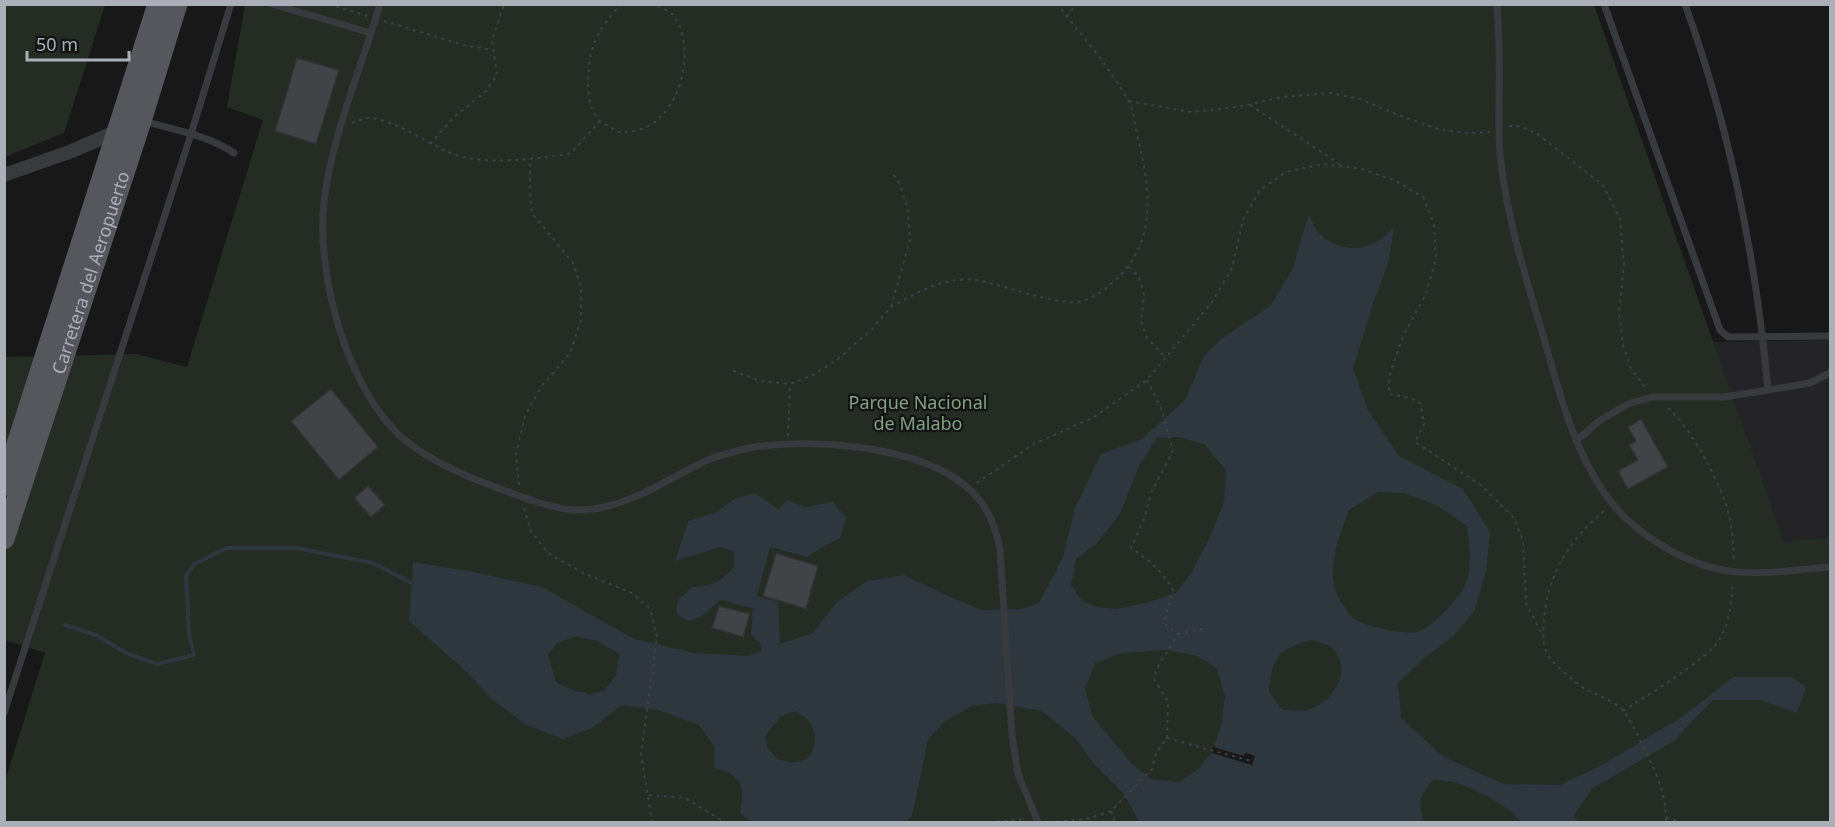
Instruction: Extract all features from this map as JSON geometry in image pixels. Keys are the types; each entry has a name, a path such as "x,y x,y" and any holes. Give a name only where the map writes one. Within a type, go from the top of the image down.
{"main road":[{"name":"Carretera del Aeropuerto","path":"4,485 158,4"},
{"name":"Carretera del Aeropuerto","path":"4,539 177,4"}],"street":[{"path":"4,175 72,151 141,121"}],"lane":[{"path":"4,713 231,4"},
{"path":"272,4 371,33"},
{"path":"380,4 341,126 330,169 324,204 323,244 327,282 344,344 355,371 376,408 397,433 418,451 456,471 562,508 580,510 605,507 630,499 708,459 762,446 818,444 868,448 942,470 964,483 981,501 993,521 1000,549 1012,736 1018,774 1038,822"},
{"path":"1497,4 1500,41 1501,162 1510,214 1550,360 1585,462 1604,493 1626,518 1649,536 1682,555 1717,569 1749,573 1830,567"},
{"path":"1604,4 1720,330 1728,337 1830,336"},
{"path":"1685,4 1705,61 1731,152 1763,338 1768,390"},
{"path":"141,121 191,134 219,144 234,153"},
{"path":"1577,440 1599,421 1628,404 1652,397 1724,397 1810,383 1830,374"}],"path":[{"path":"329,4 463,45 493,50"},
{"path":"430,144 454,117 485,92 497,75 492,40 504,4"},
{"path":"622,4 607,19 595,37 588,64 588,94 593,111 600,122 620,132 642,130 664,114 679,90 685,64 683,39 674,15 654,4"},
{"path":"733,371 761,381 790,384 813,375 838,359 873,328 891,307 927,288 948,281 976,280 1059,301 1082,301 1105,290 1129,267 1137,257 1145,233 1148,202 1146,170 1129,101 1057,4"},
{"path":"1067,16 1076,4"},
{"path":"1129,101 1191,112 1250,105 1282,97 1331,93 1360,99 1398,116 1441,130 1487,133 1499,127 1519,126 1536,133 1603,185 1620,219 1624,265 1619,314 1623,345 1630,369 1652,397 1670,409 1689,433 1707,463 1725,502 1732,534 1734,571 1727,622 1719,642 1693,664 1623,711"},
{"path":"1250,105 1343,166"},
{"path":"341,126 368,117 400,127 430,144 471,159 510,161 570,154 600,122"},
{"path":"530,159 532,213 573,263 581,287 581,320 570,353 541,387 525,416 516,454 520,495 531,531 548,553 583,573 632,593 650,609 657,637 641,754 652,822"},
{"path":"969,489 1032,445 1094,417 1147,380 1212,302 1233,268 1243,220 1260,190 1286,172 1324,164 1362,169 1394,180 1423,197 1434,224 1436,260 1425,296 1403,336 1389,376 1389,394 1410,398 1420,403 1424,424 1415,442 1481,485 1514,518 1523,541 1526,603 1542,635 1548,656 1582,688 1618,706 1629,718 1651,760 1660,786 1665,822"},
{"path":"891,171 899,183 908,208 909,240 891,307"},
{"path":"1129,267 1139,277 1144,295 1141,322 1147,338 1166,358"},
{"path":"1147,380 1161,408 1173,452 1152,491 1144,519 1131,548 1146,558 1167,579 1173,590 1164,623 1178,634"},
{"path":"787,445 790,384"},
{"path":"1542,635 1545,603 1553,576 1567,550 1587,525 1614,503"},
{"path":"1045,822 1087,819 1111,811 1152,769 1156,753 1167,738 1168,701 1154,680 1156,667 1165,657 1178,634 1207,628"},
{"path":"1167,738 1251,761"},
{"path":"649,795 685,798 724,822"},
{"path":"1111,811 1115,822"},
{"path":"1666,817 1681,822"},
{"path":"989,822 1021,818 1029,820"}],"shaded area":[{"path":"1309,214 1318,232 1325,238 1332,243 1350,248 1370,245 1394,228 1388,263 1353,368 1368,410 1399,456 1463,489 1490,532 1486,572 1474,612 1453,636 1398,683 1401,718 1444,757 1503,784 1560,785 1602,765 1682,717 1733,677 1792,677 1806,687 1797,713 1760,700 1713,700 1674,741 1593,788 1574,815 1578,822 1521,822 1501,804 1483,794 1457,783 1434,779 1421,799 1423,822 1139,822 1124,794 1094,764 1076,739 1042,711 997,703 972,706 944,722 928,740 912,816 905,822 752,822 740,814 742,796 736,778 714,768 714,746 699,725 658,710 622,705 592,728 563,739 526,725 492,699 460,666 409,621 413,562 542,587 634,639 695,653 749,656 761,651 760,643 751,635 753,608 720,600 701,617 688,621 676,614 678,600 692,587 716,582 734,567 734,552 720,547 675,561 688,521 715,513 736,498 755,493 778,509 787,500 806,507 832,502 846,517 840,538 808,557 770,547 757,596 778,602 780,644 813,633 837,602 867,581 904,575 983,610 1022,609 1039,603 1063,557 1075,508 1101,454 1142,439 1185,400 1204,356 1221,339 1271,305 1292,270","holes":["1178,437 1204,444 1226,470 1224,502 1209,539 1191,573 1176,593 1146,603 1116,609 1098,607 1082,601 1071,585 1076,559 1097,543 1120,514 1139,466 1157,438","1378,492 1404,493 1438,506 1467,526 1469,574 1464,587 1453,602 1423,630 1411,633 1385,629 1354,619 1346,610 1335,589 1333,578 1336,549 1349,510","576,636 597,641 619,654 616,675 604,691 589,694 575,691 556,682 548,655 557,643","1312,640 1331,647 1338,657 1341,674 1334,691 1320,705 1305,710 1283,710 1269,692 1272,670 1284,651","1167,650 1197,656 1217,668 1225,697 1221,726 1212,753 1198,769 1179,782 1151,779 1132,764 1092,716 1085,689 1095,663 1122,653","796,711 812,725 814,746 812,752 803,760 794,762 777,759 767,747 766,735 781,716"]},
{"path":"1830,340 1830,537 1784,543 1712,342"}],"green space":[{"path":"5,4 105,5 64,133 5,157"},
{"name":"Parque Nacional de Malabo","path":"245,5 1594,5 1784,542 1830,537 1830,822 5,822 5,781 45,653 5,640 4,357 136,354 187,367 263,120 227,107"}],"pier":[{"path":"1213,747 1244,756 1245,753 1255,756 1252,765 1212,753"}],"building":[{"path":"297,58 339,70 316,144 275,131"},
{"path":"331,389 378,447 339,480 291,421"},
{"path":"1641,419 1668,467 1628,489 1618,471 1638,460 1629,445 1636,441 1628,427"},
{"path":"368,486 385,505 371,517 354,498"},
{"path":"776,553 818,566 806,609 763,596"},
{"path":"719,606 750,614 743,637 712,628"}],"waterway":[{"path":"65,625 96,635 126,653 157,664 194,655 189,634 186,576 193,565 226,548 296,548 373,563 412,583"}]}
